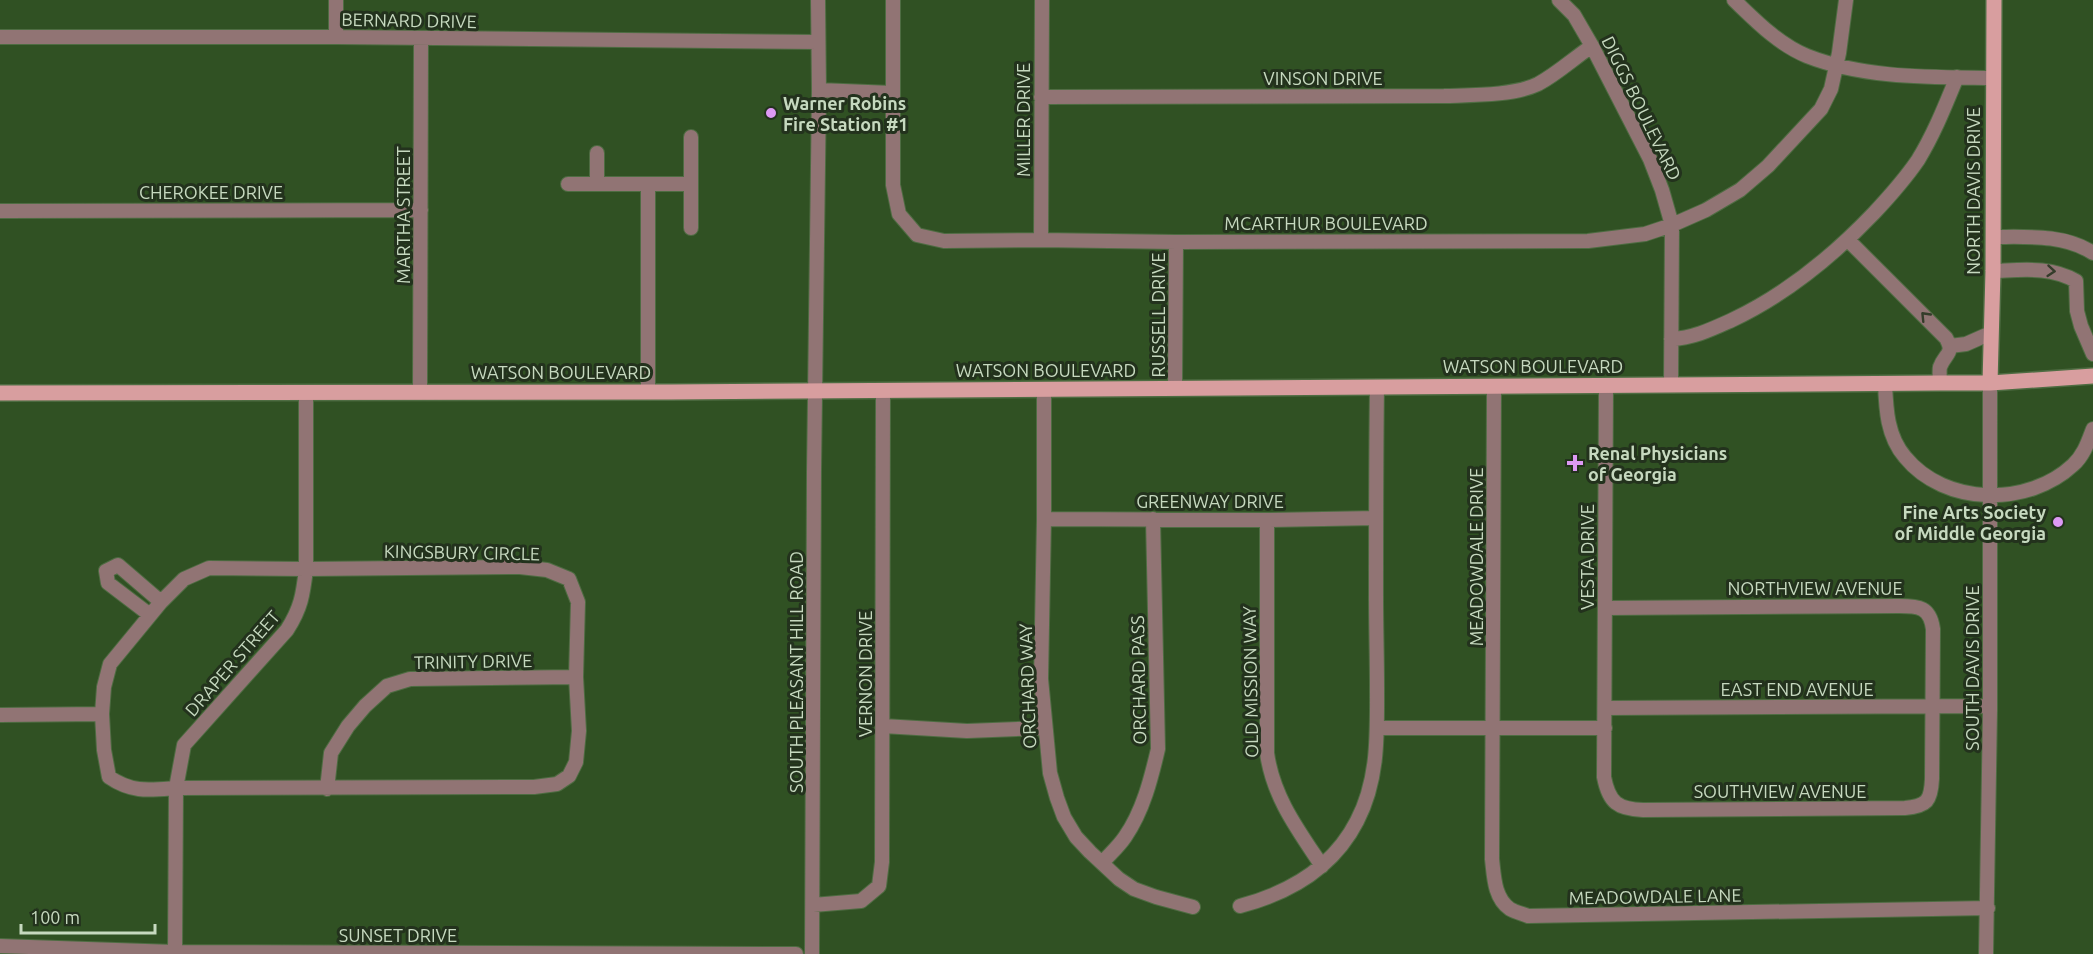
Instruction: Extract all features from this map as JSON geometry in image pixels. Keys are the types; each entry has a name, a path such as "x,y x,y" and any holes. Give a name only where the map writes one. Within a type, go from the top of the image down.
{"main road":[{"name":"NORTH DAVIS DRIVE","path":"1990,382 1993,271 1994,0"},
{"name":"WATSON BOULEVARD","path":"0,393 1606,386 1990,382 2093,376"}],"street":[{"path":"336,0 336,37"},
{"name":"SOUTH PLEASANT HILL ROAD","path":"812,954 818,0"},
{"name":"MCARTHUR BOULEVARD","path":"893,0 892,186 899,214 917,235 944,242 1041,240 1588,241 1645,234 1706,210 1740,190 1768,166 1821,109 1831,89 1837,64 1846,0"},
{"name":"MILLER DRIVE","path":"1041,240 1042,0"},
{"name":"DIGGS BOULEVARD","path":"1559,0 1574,15 1592,46 1650,159 1662,190 1672,225 1671,385"},
{"path":"1734,0 1760,26 1806,55 1863,71 1894,75 1994,78"},
{"name":"BERNARD DRIVE","path":"0,37 336,37 818,42"},
{"name":"MARTHA STREET","path":"420,392 421,39"},
{"name":"VINSON DRIVE","path":"1041,97 1485,94 1537,84 1592,46"},
{"path":"1671,339 1687,338 1708,331 1752,311 1800,281 1848,240 1891,194 1916,162 1934,133 1957,77"},
{"path":"819,90 892,93"},
{"path":"691,137 691,228"},
{"path":"597,153 597,184"},
{"path":"568,184 691,184"},
{"path":"648,184 648,391"},
{"name":"CHEROKEE DRIVE","path":"0,210 422,210"},
{"path":"1993,237 2053,238 2081,245 2093,253"},
{"path":"1848,240 1946,338 1950,346 1949,353 1940,367 1940,383"},
{"name":"RUSSELL DRIVE","path":"1176,242 1176,388"},
{"path":"1993,271 2061,272 2076,281 2077,311 2093,354"},
{"path":"1950,346 1966,344 1991,333"},
{"name":"SOUTH DAVIS DRIVE","path":"1986,954 1990,382"},
{"path":"1885,383 1887,416 1893,436 1904,456 1922,473 1948,488 1973,494 2023,492 2052,481 2075,464 2086,447 2093,429"},
{"name":"MEADOWDALE DRIVE","path":"1493,728 1494,386"},
{"name":"VESTA DRIVE","path":"1605,728 1606,386"},
{"path":"1240,906 1286,891 1322,866 1347,838 1366,800 1372,781 1377,728 1377,387"},
{"name":"ORCHARD WAY","path":"1044,389 1041,679 1050,773 1064,817 1076,837 1090,852 1119,879 1134,889 1172,903 1193,907"},
{"name":"VERNON DRIVE","path":"813,905 861,901 879,886 882,862 883,390"},
{"name":"DRAPER STREET","path":"174,953 176,788 184,745 287,630 298,613 303,598 306,569 306,392"},
{"name":"GREENWAY DRIVE","path":"1044,519 1376,518"},
{"name":"ORCHARD PASS","path":"1103,862 1125,837 1140,808 1151,780 1158,748 1153,519"},
{"name":"OLD MISSION WAY","path":"1267,520 1267,753 1269,767 1275,788 1290,818 1322,866"},
{"path":"150,615 108,584 106,571 118,565 161,602"},
{"name":"KINGSBURY CIRCLE","path":"520,567 547,570 569,579 578,602 576,677 579,731 576,762 569,776 557,784 534,787 149,790 123,787 109,777 104,750 102,714 104,687 110,664 161,602 184,579 209,568 520,567"},
{"name":"NORTHVIEW AVENUE","path":"1605,608 1899,606 1922,608 1928,612 1933,629 1932,706"},
{"name":"TRINITY DRIVE","path":"327,789 331,753 348,726 387,686 410,679 576,677"},
{"name":"SOUTHVIEW AVENUE","path":"1605,728 1604,777 1606,788 1609,797 1618,806 1628,810 1905,808 1924,804 1931,792 1932,706"},
{"name":"EAST END AVENUE","path":"1605,708 1989,706"},
{"path":"0,715 102,714"},
{"path":"883,726 967,731 1045,728"},
{"path":"1377,728 1605,728"},
{"name":"MEADOWDALE LANE","path":"1493,728 1492,860 1495,888 1501,900 1510,909 1528,916 1988,908"},
{"name":"SUNSET DRIVE","path":"0,946 174,953 796,954"}],"place":[{"name":"Warner Robins Fire Station #1","path":"771,113"},
{"name":"Renal Physicians of Georgia","path":"1575,463"},
{"name":"Fine Arts Society of Middle Georgia","path":"2058,522"}]}
